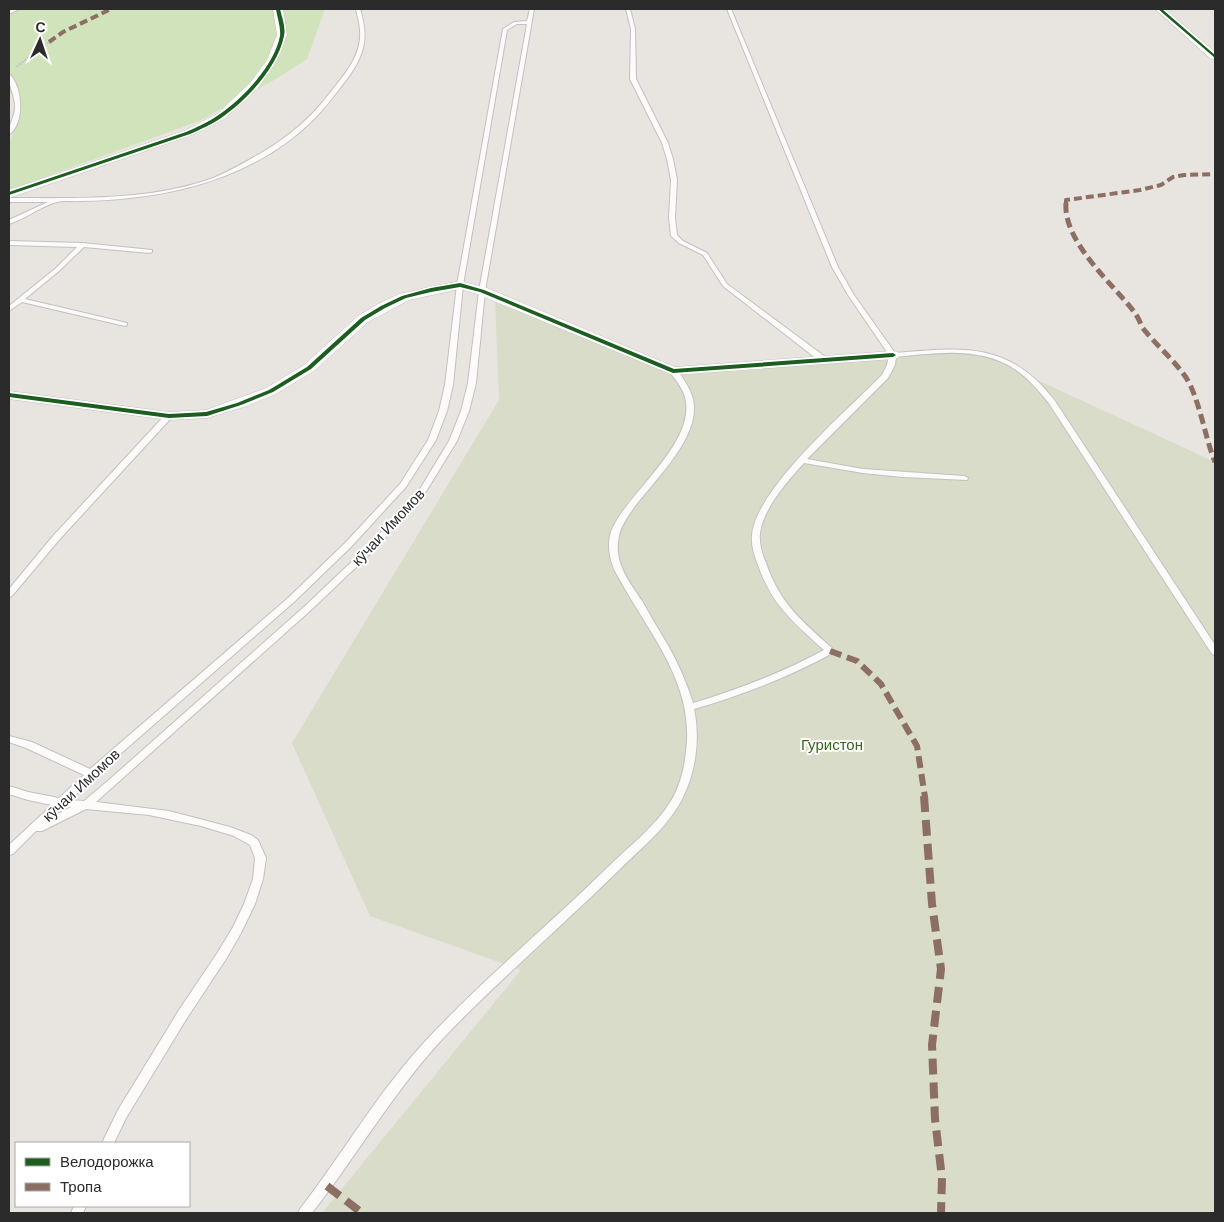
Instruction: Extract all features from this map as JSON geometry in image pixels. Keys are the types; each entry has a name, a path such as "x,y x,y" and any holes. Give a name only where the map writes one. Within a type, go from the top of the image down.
{"street":[{"path":"9,194 188,133 217,119 248,91 265,72 277,50 282,33 278,9"},
{"path":"1160,9 1215,58"},
{"path":"9,395 169,416 207,414 271,392 308,368 362,319 383,306 413,294 460,286 482,291 673,371 893,355"}],"lane":[{"path":"9,13 18,9"},
{"path":"9,200 57,200 146,193 203,183 250,160 294,134 319,111 356,60 364,40 358,9"},
{"name":"кӯчаи Имомов","path":"31,831 87,804 308,608 368,551 410,507 423,490 453,441 465,411 472,383 482,291 532,9"},
{"path":"628,9 633,29 633,79 665,143 670,159 674,180 672,218 674,236 680,242 705,254 725,285 825,361"},
{"path":"690,707 728,696 808,664 830,651 783,606 769,583 760,559 756,535 763,512 781,485 885,376 891,365 893,355 851,295 835,267 729,9"},
{"name":"кӯчаи Имомов","path":"31,831 90,774 291,600 348,545 403,485 432,440 443,411 454,349 460,286 505,28 516,23 530,22"},
{"path":"9,76 17,94 19,108 9,133"},
{"path":"9,222 57,200"},
{"path":"9,243 82,245 150,251"},
{"path":"9,309 57,270 82,245"},
{"path":"21,300 124,324"},
{"path":"893,355 945,350 970,351 996,357 1016,367 1033,380 1051,401 1215,652"},
{"path":"304,1213 327,1186 374,1117 423,1052 461,1011 606,877 666,814 678,798 686,777 691,755 694,726 690,707 668,656 622,577 615,562 613,550 613,538 617,527 673,451 686,427 690,408 689,397 681,380 673,371"},
{"path":"9,594 56,538 169,416"},
{"path":"803,460 830,467 861,471 964,478"},
{"path":"9,739 29,745 90,774"},
{"path":"9,790 42,800 60,803 87,804 167,815 237,832 255,843 261,857 259,874 253,894 235,934 127,1106 109,1142"},
{"path":"9,851 31,831"}],"path":[{"path":"9,70 49,42"}],"green space":[{"path":"9,9 325,9 307,59 276,79 199,121 9,190 9,145 20,114 17,93 9,94"},
{"name":"Гуристон","path":"495,299 684,370 972,350 1215,462 1215,1213 322,1213 521,970 370,916 292,743 499,400"}],"marked path":[{"path":"49,42 63,32 111,9"},
{"path":"1215,174 1184,175 1173,177 1161,185 1140,190 1066,200 1065,214 1080,246 1108,284 1136,314 1142,326 1186,377 1200,413 1208,445 1215,462"},
{"path":"830,651 857,661 881,684 917,746 927,813 932,904 941,969 932,1045 935,1119 942,1178 941,1213"},
{"path":"327,1186 362,1213"}],"cycle path":[{"path":"9,194 188,133 221,116 254,85 272,60 282,35 278,9"},
{"path":"1160,9 1215,57"},
{"path":"9,395 169,416 207,414 271,391 309,368 363,319 383,307 404,297 460,285 482,291 673,371 893,355"}]}
